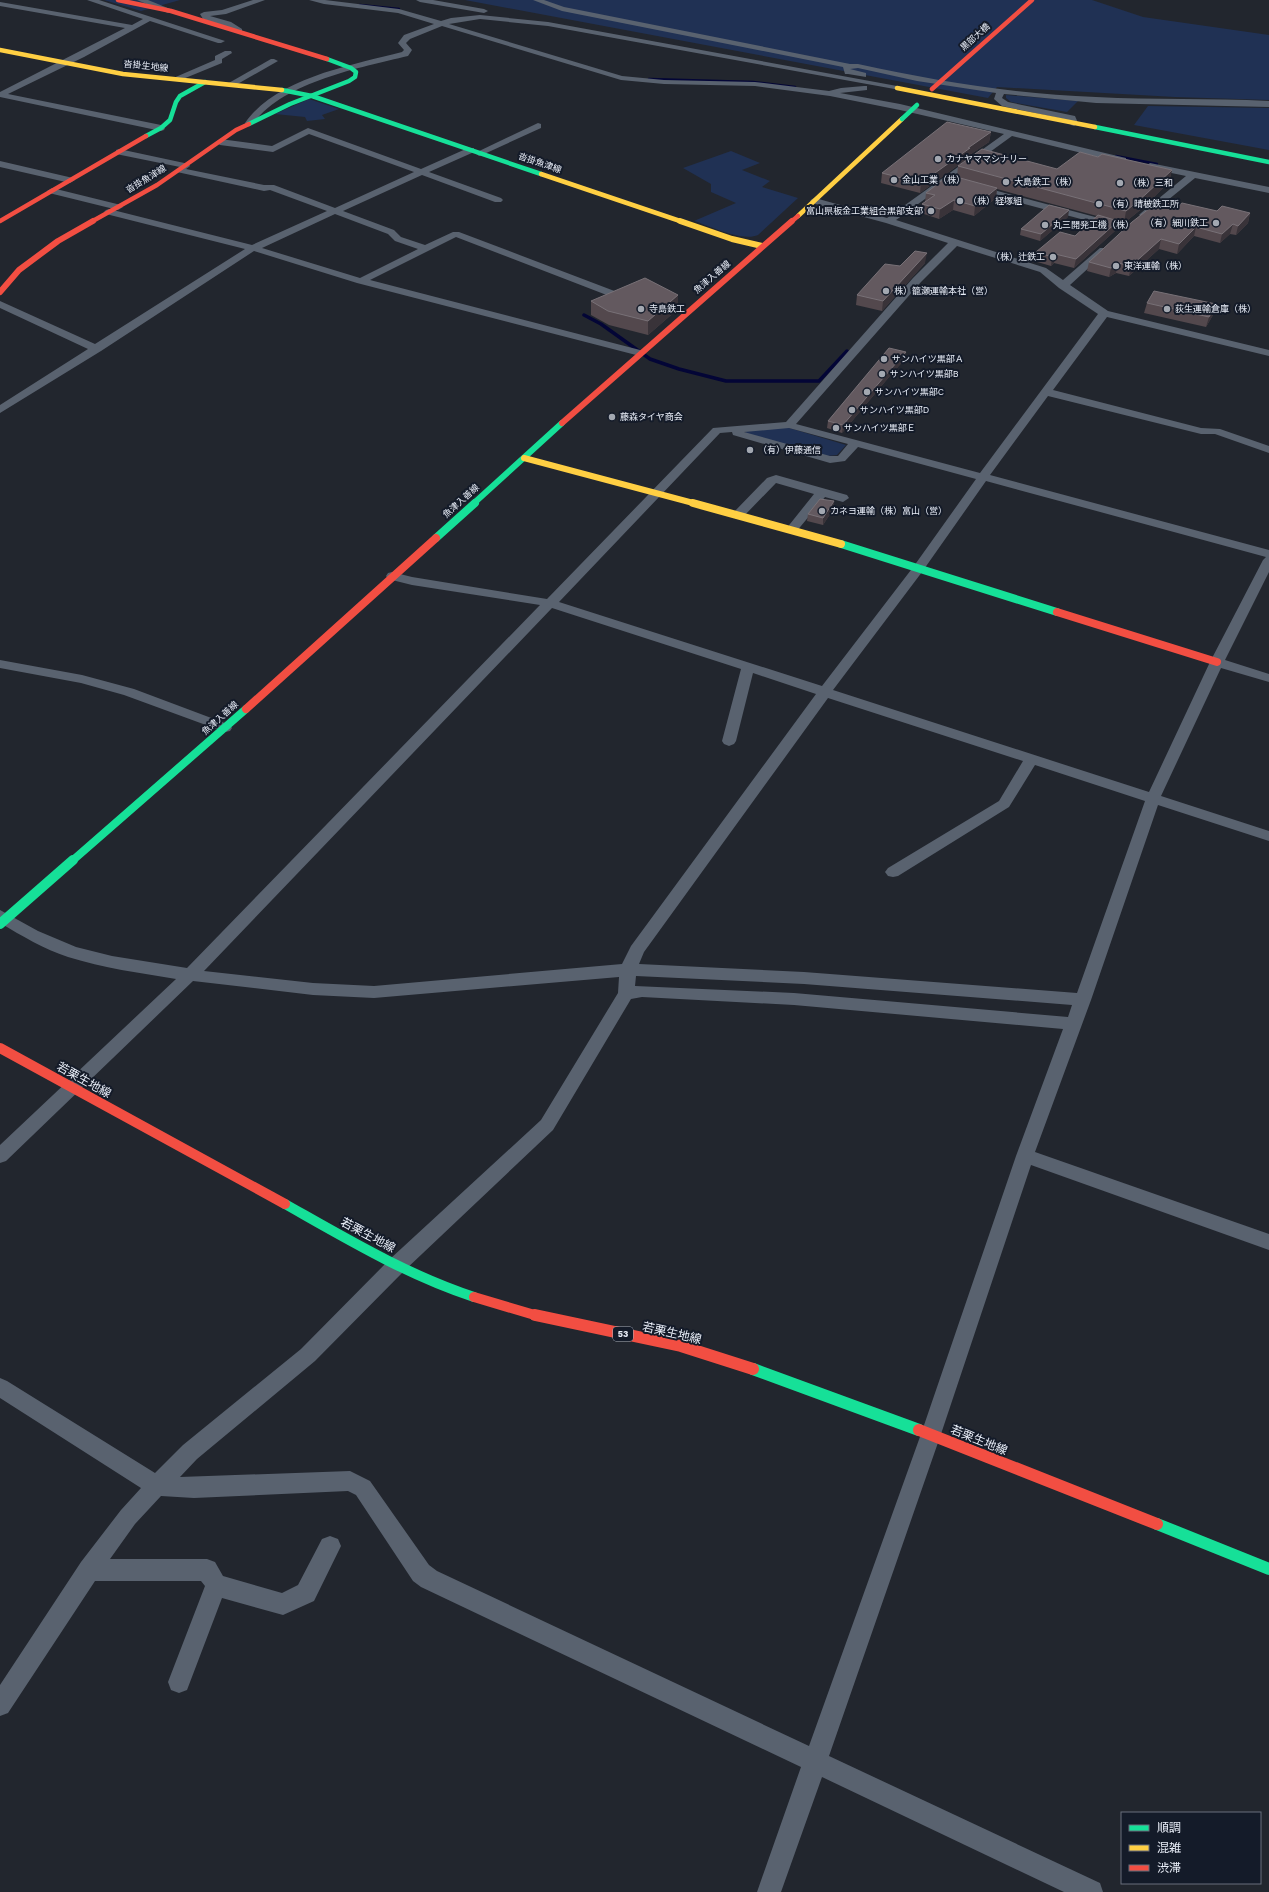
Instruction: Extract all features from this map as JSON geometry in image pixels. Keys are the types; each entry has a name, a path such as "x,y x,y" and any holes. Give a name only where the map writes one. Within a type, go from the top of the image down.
{"main road":[{"path":"118,0 171,11 239,31 329,59 351,68 356,72 355,77 349,81 312,96"},
{"name":"黒部大橋","path":"930,92 1032,0"},
{"name":"沓掛生地線","path":"0,50 123,74 291,91"},
{"path":"0,221 161,128 170,120 176,102 180,96 205,82"},
{"path":"897,88 930,92 1074,123 1269,162"},
{"name":"沓掛魚津線","path":"291,91 312,96 732,240 762,246"},
{"name":"魚津入善線","path":"2,920 225,728 640,353 815,201 930,92"},
{"name":"沓掛魚津線","path":"0,292 16,273 58,241 183,168 249,123 312,96"},
{"path":"524,458 792,530 1217,662"},
{"name":"若栗生地線","path":"0,1048 397,1265 460,1292 546,1318 681,1346 735,1362 931,1434 1269,1569"}],"street":[{"path":"91,0 221,41"},
{"path":"141,0 171,11"},
{"path":"239,31 228,24 206,17 204,14 224,12 261,0"},
{"path":"313,0 398,11 621,78 664,82 755,84 830,94 900,107 1192,176 1269,190"},
{"path":"420,0 897,88"},
{"path":"537,0 562,9 850,66 1001,92 1094,100 1269,104"},
{"path":"0,4 132,27"},
{"path":"249,123 256,113 291,91 320,76 405,54 408,50 402,43 407,37 450,20 480,17 548,24"},
{"path":"0,95 66,63 148,19"},
{"path":"175,79 219,61 218,58 228,53"},
{"path":"231,84 274,61"},
{"path":"850,66 846,68 848,72 885,81 898,86 897,88"},
{"path":"830,94 841,90 855,88 897,88"},
{"path":"1001,92 998,99 1005,104 1072,118 1074,123"},
{"path":"0,95 161,128"},
{"path":"0,410 253,248 336,212 422,172 538,126"},
{"path":"220,142 273,149 308,131 498,200"},
{"path":"889,221 1011,133"},
{"path":"119,152 264,188 271,187 391,232 398,239 426,249"},
{"path":"0,164 70,180"},
{"path":"945,180 1129,226 1192,176"},
{"path":"52,191 118,207"},
{"path":"815,201 889,221 1043,270 1096,310 1104,313 1269,353"},
{"path":"108,212 253,248 361,281 640,353"},
{"path":"361,281 456,234 621,297"},
{"path":"789,425 917,280 955,242"},
{"path":"1063,286 1109,244"},
{"path":"0,304 97,349"},
{"path":"0,1705 89,1570 128,1517 157,1486 190,1452 308,1355 397,1265 547,1125 626,993 628,970 637,950 824,693 918,569 983,477 1104,313"},
{"path":"1046,392 1202,431 1216,431 1269,450"},
{"path":"0,1156 190,975 658,493 717,430 789,425 1269,554"},
{"path":"728,430 830,460 842,459 855,443"},
{"path":"738,515 771,480 776,479 843,498"},
{"path":"792,530 822,492"},
{"path":"768,1892 931,1434 1025,1156 1072,1024 1083,1000 1153,798 1217,662 1269,560"},
{"path":"392,576 412,581 550,604 1269,836"},
{"path":"1217,662 1269,678"},
{"path":"0,664 82,679 129,692 225,728"},
{"path":"729,741 748,668"},
{"path":"893,872 1004,804 1031,759"},
{"path":"2,920 72,952 112,962 190,975 313,989 374,992 628,970 804,978 1083,1000"},
{"path":"626,993 642,991 794,999 1072,1024"},
{"path":"1025,1156 1269,1242"},
{"path":"0,1387 157,1486 194,1488 350,1481 363,1488 421,1573 429,1579 815,1763 1091,1892"},
{"path":"89,1570 207,1570 216,1584 283,1604 306,1594 330,1546"},
{"path":"179,1682 216,1584"}],"shaded area":[{"path":"104,0 180,0 141,11"},
{"path":"465,0 1092,0 1143,17 1269,35 1269,100 1175,97 997,87 988,98"},
{"path":"1006,95 1078,101 1067,112 1011,102 1006,98"},
{"path":"309,99 339,109 322,115 325,119 307,121 305,117 275,114"},
{"path":"1148,106 1269,108 1269,150 1134,125"},
{"path":"731,151 760,163 742,170 770,181 762,187 798,198 758,235 751,237 735,235 694,221 736,203 711,192 711,184 683,168"},
{"path":"786,427 846,445 837,455 827,456 745,433 747,430"}],"building":[{"path":"947,122 991,132 921,183 882,173"},
{"path":"982,149 1057,169 1080,152 1098,157 1102,154 1172,170 1126,211 958,166"},
{"path":"949,175 997,188 975,206 954,200 940,209 922,204 935,195 926,193"},
{"path":"1159,201 1178,206 1182,203 1217,211 1222,206 1250,213 1238,226 1233,224 1222,234 1196,227 1179,244 1161,239 1131,266 1118,263 1111,268 1089,262 1132,222"},
{"path":"1049,205 1069,210 1041,234 1021,229"},
{"path":"1098,215 1118,221 1076,259 1055,254 1052,257 1036,252 1060,232 1075,236"},
{"path":"915,251 927,253 883,301 857,295 885,264 900,266"},
{"path":"645,278 678,295 648,321 608,311 591,301"},
{"path":"1154,291 1216,304 1209,317 1147,303"},
{"path":"889,348 906,352 843,425 828,421"},
{"path":"820,499 834,501 823,518 808,514"}],"waterway":[{"path":"360,5 399,9"},
{"path":"649,79 753,82 795,87"},
{"path":"1116,156 1157,164"},
{"path":"584,315 601,324 650,359 679,369 726,381 819,381 847,351"}],"traffic: fast":[{"path":"249,124 290,104 349,81 355,77 356,72 351,68 327,59"},
{"path":"146,136 161,128 170,120 176,102 180,96 205,82"},
{"path":"282,90 312,96 541,174"},
{"path":"902,119 917,105"},
{"path":"1095,127 1269,162"},
{"path":"436,538 562,423"},
{"path":"841,544 1057,612"},
{"path":"0,924 246,709"},
{"path":"285,1204 353,1243 401,1268 450,1289 474,1297"},
{"path":"753,1369 919,1430"},
{"path":"1157,1524 1269,1569"}],"traffic: slow":[{"path":"0,50 123,74 282,90"},
{"path":"897,88 1095,127"},
{"path":"798,216 902,119"},
{"path":"541,174 732,239 762,246"},
{"path":"524,458 792,529 841,544"}],"traffic: jam":[{"path":"118,0 171,11 327,59"},
{"path":"932,89 1032,0"},
{"path":"0,292 19,270 58,241 157,185 236,130 249,124"},
{"path":"0,221 146,136"},
{"path":"562,423 798,216"},
{"path":"246,709 436,538"},
{"path":"1057,612 1217,662"},
{"path":"0,1048 285,1204"},
{"path":"474,1297 546,1318 681,1346 753,1369"},
{"path":"919,1430 1157,1524"}],"place":[{"name":"カナヤママシナリー","path":"938,159"},
{"name":"金山工業（株）","path":"894,180"},
{"name":"大島鉄工（株）","path":"1006,182"},
{"name":"（株）三和","path":"1120,183"},
{"name":"（株）経塚組","path":"960,201"},
{"name":"（有）晴柀鉄工所","path":"1099,204"},
{"name":"富山県板金工業組合黒部支部","path":"931,211"},
{"name":"（有）細川鉄工","path":"1216,223"},
{"name":"丸三開発工機（株）","path":"1045,225"},
{"name":"（株）辻鉄工","path":"1053,257"},
{"name":"東洋運輸（株）","path":"1116,266"},
{"name":"株）籠瀬運輸本社（営）","path":"886,291"},
{"name":"寺島鉄工","path":"641,309"},
{"name":"荻生運輸倉庫（株）","path":"1167,309"},
{"name":"サンハイツ黒部Ａ","path":"884,359"},
{"name":"サンハイツ黒部B","path":"882,374"},
{"name":"サンハイツ黒部C","path":"867,392"},
{"name":"サンハイツ黒部D","path":"852,410"},
{"name":"藤森タイヤ商会","path":"612,417"},
{"name":"サンハイツ黒部Ｅ","path":"836,428"},
{"name":"（有）伊藤通信","path":"750,450"},
{"name":"カネヨ運輸（株）富山（営）","path":"822,511"}]}
